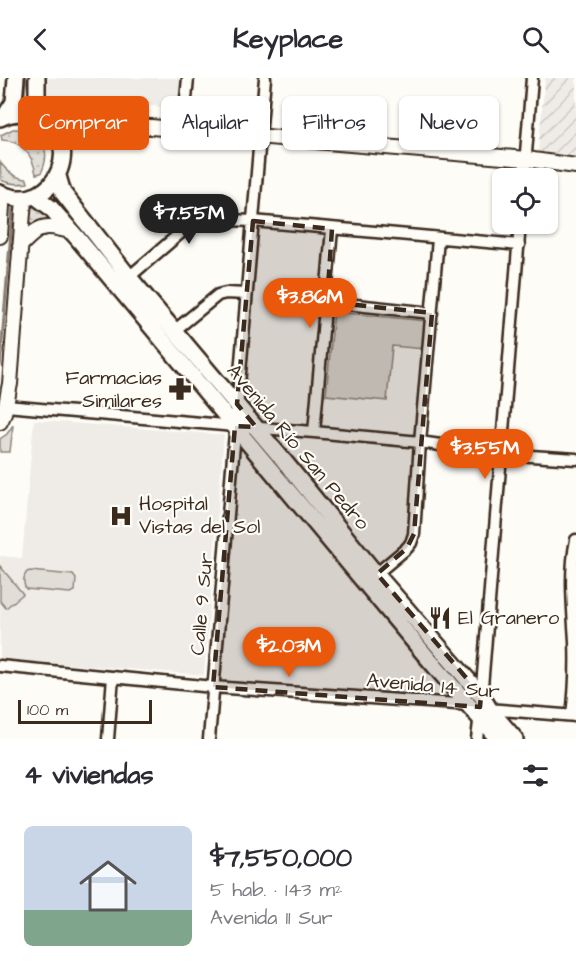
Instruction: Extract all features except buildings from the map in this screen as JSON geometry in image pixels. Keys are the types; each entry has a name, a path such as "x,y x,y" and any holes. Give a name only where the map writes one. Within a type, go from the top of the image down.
{"main road":[{"path":"1,117 14,102 16,78"},
{"path":"37,78 38,96"},
{"path":"1,117 18,113"},
{"path":"270,137 576,165"},
{"path":"0,236 1,194 12,198 30,197 45,191 58,176 62,166 62,150"},
{"name":"Avenida Río San Pedro","path":"58,176 63,193 129,277 237,404 376,574 480,707 498,739"},
{"path":"0,422 10,384 20,246 30,197"},
{"name":"Avenida Río San Pedro","path":"30,197 51,208 72,232 426,656 514,739"},
{"path":"20,246 31,234 46,226 55,226 72,232"}],"street":[{"path":"186,96 188,78"},
{"name":"Calle 9 Sur","path":"263,96 265,78"},
{"path":"525,168 532,78"},
{"name":"Calle 9 Sur","path":"208,739 259,150"},
{"path":"129,277 196,222 205,219 252,221 519,245"},
{"path":"314,432 332,229"},
{"path":"477,739 520,234"},
{"path":"376,574 407,548 413,539 438,239"},
{"path":"174,331 218,295 246,294"},
{"path":"327,302 432,313"},
{"path":"6,406 314,432 420,442 501,454 576,459"},
{"path":"574,716 576,643 574,548 576,540"},
{"name":"Avenida 14 Sur","path":"0,666 213,687 574,716"},
{"path":"108,739 113,677"}],"highlighted area":[{"path":"253,221 332,229 327,302 432,313 414,534 407,548 377,574 481,695 480,707 213,687 235,426 256,427 237,404"}],"shaded area":[{"path":"46,78 181,78 180,96 161,96 161,107 149,106 149,96 45,96"},
{"path":"545,78 576,78 576,156 538,152"},
{"path":"13,129 18,130 18,144 2,140 1,135"},
{"path":"25,150 45,150 41,173 36,174"},
{"path":"0,162 12,174 27,179 28,183 14,184 1,180"},
{"path":"34,204 44,208 54,221 29,230 28,216"},
{"path":"334,312 427,321 425,349 392,346 387,401 326,395"},
{"path":"34,420 224,435 204,675 0,659 0,556 22,558"},
{"path":"13,425 10,452 0,452 0,439"},
{"path":"0,566 23,594 6,608 0,601"},
{"path":"30,571 73,575 76,579 75,591 70,593 26,589 24,578"}],"waterway":[{"path":"24,96 26,78"},
{"path":"0,365 13,208"}],"place":[{"name":"Farmacias Similares","path":"180,389"},
{"name":"Hospital Vistas del Sol","path":"121,516"},
{"name":"El Granero","path":"440,618"}]}
